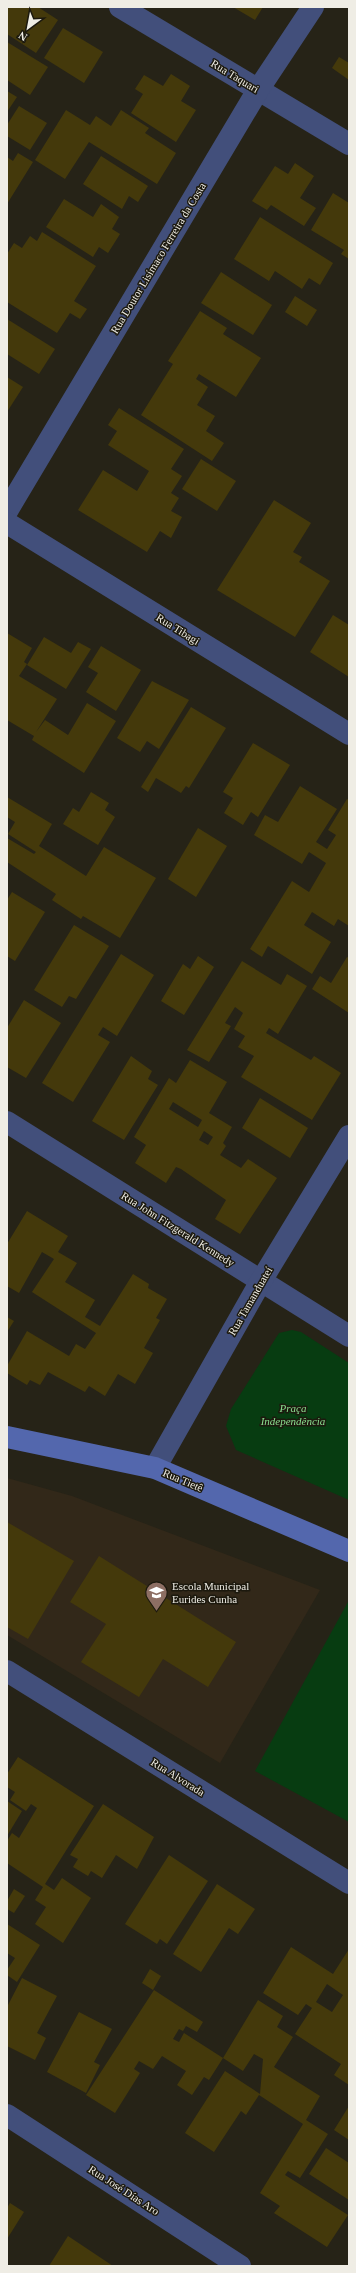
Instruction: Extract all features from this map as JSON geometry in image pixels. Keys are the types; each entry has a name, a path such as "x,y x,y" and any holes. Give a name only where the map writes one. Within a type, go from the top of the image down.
{"street":[{"name":"Rua Taquari","path":"120,7 349,144"},
{"name":"Rua Doutor Lisímaco Ferreira da Costa","path":"7,510 258,90 313,7"},
{"name":"Rua Tibagi","path":"7,523 349,734"},
{"name":"Rua John Fitzgerald Kennedy","path":"7,1122 349,1336"},
{"name":"Rua Tamanduateí","path":"155,1468 260,1281 349,1136"},
{"name":"Rua Tietê","path":"7,1437 155,1468 349,1551"},
{"name":"Rua Alvorada","path":"7,1671 349,1883"},
{"name":"Rua José Días Aro","path":"7,2115 240,2266"}],"shaded area":[{"name":"Escola Municipal Eurides Cunha","path":"7,1478 72,1496 320,1590 220,1763 7,1635"}],"green space":[{"name":"Praça Independência","path":"292,1330 301,1332 349,1363 349,1500 236,1450 226,1426 231,1409 279,1333"},
{"path":"349,1600 349,1822 255,1771"}],"building":[{"path":"38,7 58,20 36,53 7,34 7,8"},
{"path":"233,7 263,7 255,20"},
{"path":"63,28 103,52 84,83 44,58"},
{"path":"7,42 48,67 30,95 7,80"},
{"path":"339,57 349,63 349,80 332,68"},
{"path":"171,74 190,86 181,101 196,110 176,142 131,113 143,94 135,89 144,75 163,86"},
{"path":"7,91 17,97 7,112"},
{"path":"19,106 47,123 30,150 7,136 7,125"},
{"path":"66,110 90,125 96,116 111,126 121,110 149,128 145,133 176,153 157,184 89,142 65,179 35,160"},
{"path":"18,153 33,162 7,204 7,157 13,161"},
{"path":"101,156 148,186 138,202 129,196 122,209 83,184"},
{"path":"295,163 314,176 300,198 316,208 304,226 271,205 267,210 252,201 275,166 288,174"},
{"path":"333,193 349,203 349,259 341,254 344,250 311,230"},
{"path":"64,199 93,217 101,204 119,217 112,229 120,234 108,253 99,247 93,257 46,227"},
{"path":"260,217 333,263 320,285 309,278 302,289 275,271 269,281 234,259"},
{"path":"42,232 96,266 74,301 87,309 80,319 70,313 57,333 7,302 7,254 14,243 22,248 30,236 37,241"},
{"path":"221,272 272,305 253,335 201,303"},
{"path":"295,296 317,310 307,326 285,312"},
{"path":"200,311 227,328 223,334 261,358 236,397 199,374 196,379 208,387 197,405 215,416 206,431 224,443 212,461 141,415 173,364 168,361"},
{"path":"7,319 55,349 39,374 7,354"},
{"path":"7,377 23,387 7,412"},
{"path":"119,408 184,449 171,469 182,476 171,493 179,498 171,511 182,517 171,538 160,531 147,552 78,510 103,470 137,491 149,471 108,445 117,431 108,425"},
{"path":"201,459 236,481 217,511 182,489"},
{"path":"274,500 311,523 293,552 302,557 299,562 330,581 295,637 217,590"},
{"path":"333,615 349,625 349,677 310,652"},
{"path":"7,633 32,648 24,662 27,664 19,676 57,699 36,732 45,720 68,735 87,703 116,721 84,773 32,740 34,736 7,720"},
{"path":"44,637 71,653 78,642 91,649 66,689 27,665"},
{"path":"101,646 141,670 116,711 86,692 98,673 88,667"},
{"path":"152,681 189,700 159,749 147,741 140,752 117,738"},
{"path":"191,707 226,728 189,788 186,786 181,793 156,778 148,792 141,787"},
{"path":"253,743 290,765 258,817 251,812 243,825 224,813 233,798 223,792"},
{"path":"300,786 337,809 316,842 327,849 336,835 328,830 347,799 349,800 349,926 338,919 334,926 312,912 304,925 331,942 312,974 268,946 262,957 250,949 292,881 309,892 326,863 309,852 302,864 254,835 265,815 278,822"},
{"path":"91,792 109,803 105,810 115,817 98,845 63,824 73,808 79,812"},
{"path":"7,797 52,824 39,846 86,876 104,847 156,878 120,938 83,916 81,919 52,900 56,894 7,862 7,838 34,854 36,852 8,834 15,822 7,817"},
{"path":"198,828 227,846 196,897 168,879"},
{"path":"12,892 45,912 15,961 7,956 7,900"},
{"path":"74,925 109,946 76,999 69,996 62,1007 34,990"},
{"path":"121,954 154,975 117,1036 103,1027 98,1035 110,1042 73,1102 42,1083"},
{"path":"198,956 214,967 184,1015 161,1001 183,964 190,969"},
{"path":"347,957 349,958 349,1013 312,989 320,976 331,983"},
{"path":"242,961 281,985 287,974 307,986 278,1034 269,1028 266,1033 311,1060 314,1056 341,1073 312,1120 241,1077 254,1056 238,1047 245,1036 234,1029 243,1013 235,1007 225,1023 231,1026 209,1062 187,1050"},
{"path":"24,1000 61,1023 26,1078 7,1067 7,1028"},
{"path":"131,1056 152,1071 148,1079 158,1085 124,1140 92,1121"},
{"path":"190,1060 227,1082 209,1113 232,1127 223,1143 226,1146 220,1155 241,1168 248,1159 277,1178 240,1234 215,1219 226,1200 181,1169 176,1167 166,1183 135,1163 146,1145 134,1137 169,1078 176,1083","holes":["173,1102 202,1120 198,1127 169,1109","204,1131 213,1137 208,1145 199,1140"]},
{"path":"260,1098 308,1128 290,1158 242,1128"},
{"path":"27,1211 68,1236 58,1252 77,1263 65,1282 95,1300 85,1317 100,1326 133,1274 149,1284 148,1288 167,1299 156,1318 160,1320 144,1348 153,1353 135,1384 118,1374 105,1396 89,1386 85,1392 48,1372 40,1385 30,1380 27,1385 7,1373 7,1366 27,1331 69,1356 76,1344 85,1349 96,1333 32,1292 54,1259 42,1252 19,1293 7,1286 7,1244"},
{"path":"7,1317 14,1321 7,1332"},
{"path":"7,1522 74,1561 28,1639 7,1627"},
{"path":"99,1556 236,1642 208,1687 163,1659 139,1697 81,1662 106,1624 70,1602"},
{"path":"18,1757 94,1806 45,1884 54,1890 62,1878 91,1898 63,1943 35,1924 46,1907 35,1900 43,1887 7,1863 7,1841 12,1833 19,1838 37,1808 31,1804 26,1811 10,1800 15,1792 7,1787 7,1774"},
{"path":"7,1801 22,1811 7,1836"},
{"path":"103,1804 154,1837 137,1869 116,1855 102,1878 91,1871 88,1876 73,1867 78,1859 70,1855"},
{"path":"169,1855 208,1881 167,1944 160,1939 157,1944 125,1924"},
{"path":"217,1884 255,1909 238,1934 229,1928 201,1972 173,1954"},
{"path":"14,1889 25,1896 14,1913 7,1909 7,1901"},
{"path":"7,1924 40,1945 17,1982 7,1975 7,1970 15,1958 7,1953"},
{"path":"291,1947 333,1974 349,1949 349,2085 334,2075 341,2064 295,2034 312,2008 306,2004 298,2015 263,1993","holes":["327,1984 343,1995 332,2012 316,2002"]},
{"path":"150,1969 161,1976 153,1990 142,1983"},
{"path":"22,1978 57,1996 37,2033 46,2038 35,2060 7,2046 7,2007"},
{"path":"154,1990 203,2022 197,2032 186,2026 183,2031 179,2029 173,2039 179,2042 184,2033 223,2058 209,2080 204,2077 192,2095 177,2085 186,2071 162,2056 153,2069 139,2061 134,2069 140,2073 115,2113 86,2095"},
{"path":"258,2000 283,2016 277,2027 293,2037 274,2067 320,2096 306,2120 328,2134 300,2178 288,2171 285,2175 348,2215 327,2247 274,2213 280,2206 260,2193 303,2124 259,2095 246,2115 241,2111 214,2152 185,2133 225,2071 260,2094 263,2059 254,2054 243,2071 223,2058"},
{"path":"79,2012 112,2029 94,2062 100,2065 86,2093 47,2072"},
{"path":"349,2106 349,2140 334,2130"},
{"path":"326,2148 349,2163 349,2200 309,2174"},
{"path":"10,2203 24,2212 7,2239 7,2208"},
{"path":"68,2236 113,2266 49,2266"}],"place":[{"name":"Escola Municipal Eurides Cunha","path":"157,1612"}]}
